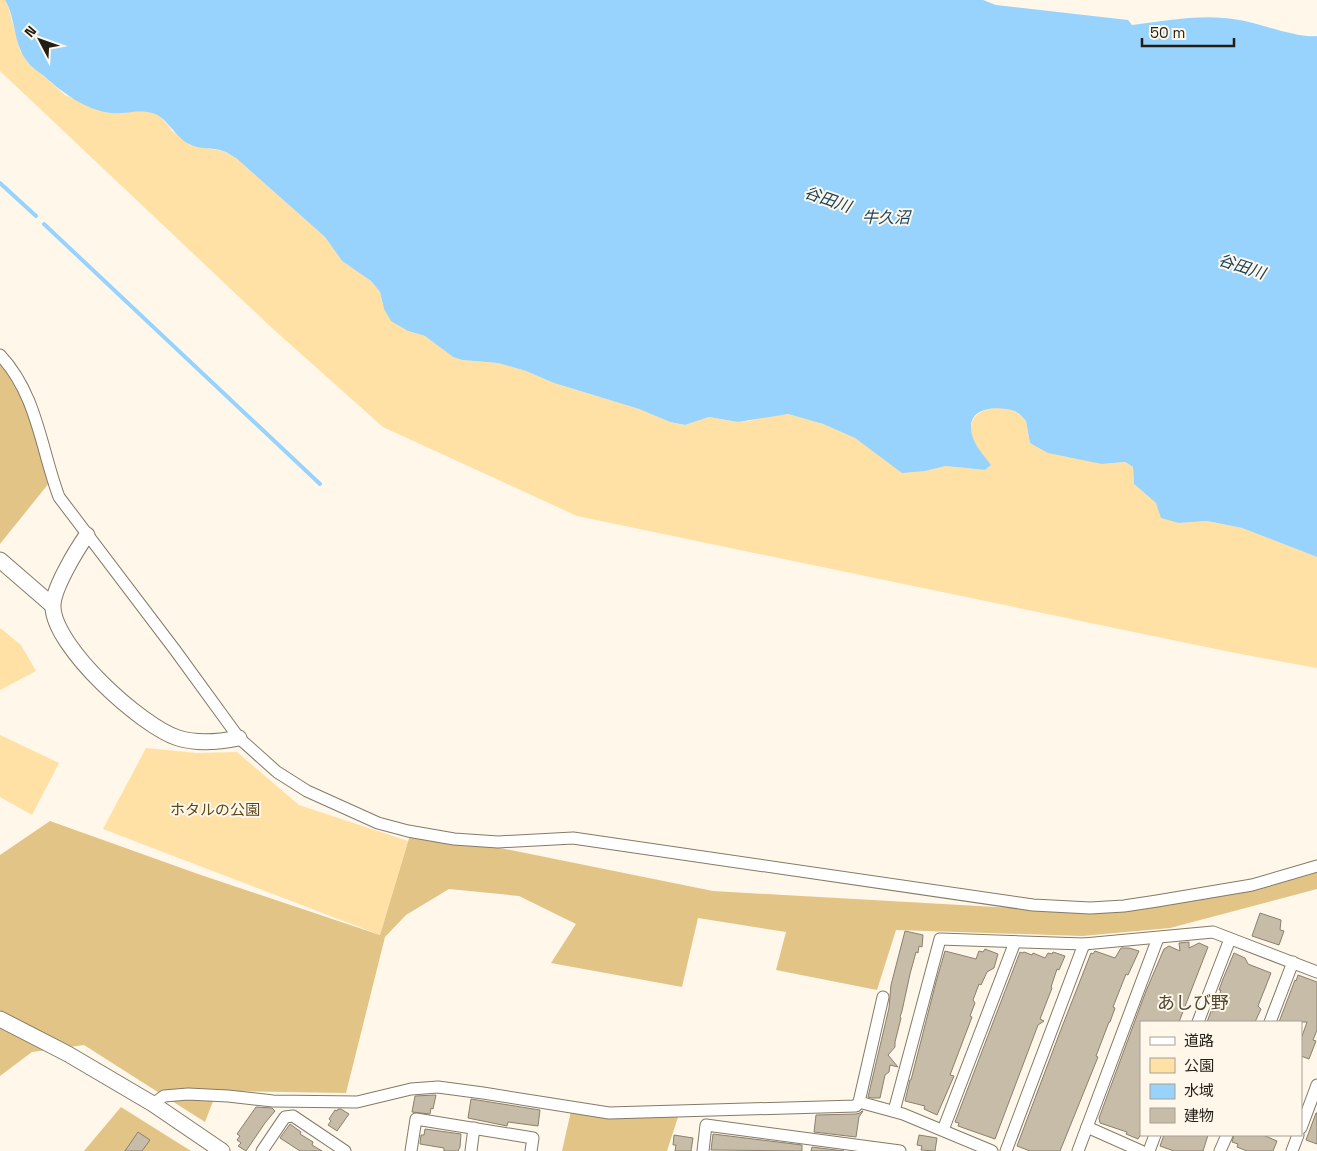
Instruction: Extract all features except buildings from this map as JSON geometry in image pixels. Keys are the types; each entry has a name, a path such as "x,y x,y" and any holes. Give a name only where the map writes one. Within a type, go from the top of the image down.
{"street":[{"path":"0,355 21,382 32,404 51,476 59,497 175,650 238,738 277,772 307,791 378,823 454,839 498,842 573,838 896,882 1033,906 1090,908 1157,902 1252,885 1317,866"},
{"path":"87,535 78,547 59,585 52,605 55,621 86,667 121,700 160,730 189,741 221,742 238,738"},
{"path":"0,560 52,605"},
{"path":"894,1111 940,939 1084,944 1213,932 1317,972"},
{"path":"1078,1151 1158,938"},
{"path":"1198,1021 1230,939"},
{"path":"943,1130 1015,942"},
{"path":"1006,1151 1084,944"},
{"path":"1270,1021 1293,962"},
{"path":"153,1104 164,1096 188,1094 273,1101 357,1102 411,1089 438,1087 609,1113 856,1106 859,1102 883,997"},
{"path":"0,1019 68,1054 153,1104 222,1151"},
{"path":"1302,1125 1317,1085"},
{"path":"859,1102 894,1111 992,1151"},
{"path":"262,1151 285,1117 293,1116 344,1151"},
{"path":"411,1151 416,1119 533,1138 531,1151"},
{"path":"703,1151 706,1125 900,1151"},
{"path":"1087,1127 1141,1151"},
{"path":"471,1151 474,1128"},
{"path":"1149,1151 1156,1136"},
{"path":"1220,1151 1227,1136"},
{"path":"1292,1151 1298,1136"}],"green space":[{"path":"0,0 5,0 8,6 20,51 28,62 65,95 110,113 145,111 159,115 172,131 190,145 223,151 236,158 325,237 342,261 371,281 380,292 384,309 408,331 425,336 453,357 462,360 498,363 526,371 554,383 639,409 670,422 685,425 709,417 738,422 788,414 823,424 855,438 873,450 925,471 946,466 985,470 991,465 977,448 972,437 971,427 973,420 983,411 990,409 1005,408 1011,410 1026,421 1030,443 1102,464 1125,462 1133,467 1134,484 1179,523 1207,521 1242,528 1317,557 1317,668 1235,653 577,516 383,427 272,328 0,71"},
{"path":"0,628 21,645 36,671 0,690"},
{"path":"0,735 59,763 32,815 0,797"},
{"name":"ホタルの公園","path":"146,748 197,753 237,752 299,805 408,841 380,935 103,829"}],"shaded area":[{"path":"0,364 12,377 26,402 49,483 0,544"},
{"path":"50,821 198,874 380,935 410,835 495,847 713,891 1030,909 1091,910 1317,869 1317,889 1170,928 1082,936 896,930 877,990 776,970 786,932 698,918 682,987 551,963 576,924 519,896 449,889 406,915 385,937 346,1093 217,1091 205,1122 84,1045 32,1052 0,1076 0,855"},
{"path":"121,1107 191,1151 84,1151"},
{"path":"571,1111 590,1116 679,1114 667,1151 562,1151"}],"water":[{"name":"牛久沼","path":"5,0 983,0 996,5 1128,20 1132,25 1185,18 1212,17 1247,22 1300,35 1317,36 1317,557 1242,528 1207,521 1179,523 1161,518 1156,503 1134,484 1133,467 1125,462 1102,464 1048,453 1030,443 1026,421 1018,413 1008,409 987,409 975,415 972,421 973,438 991,465 985,470 946,466 925,471 902,473 855,438 823,424 788,414 738,422 709,417 685,425 670,422 639,409 554,383 526,371 498,363 462,360 453,357 425,336 408,331 391,321 384,309 380,292 371,281 342,261 325,237 236,158 223,151 189,144 155,114 149,112 110,113 91,108 74,99 30,65 19,47 9,7"}],"waterway":[{"path":"0,183 36,216"},
{"path":"44,224 320,484"}],"district":[{"name":"あしび野","path":"1193,1003"}],"water label":[{"name":"谷田川","path":"828,199"},
{"name":"谷田川","path":"1242,266"}]}
